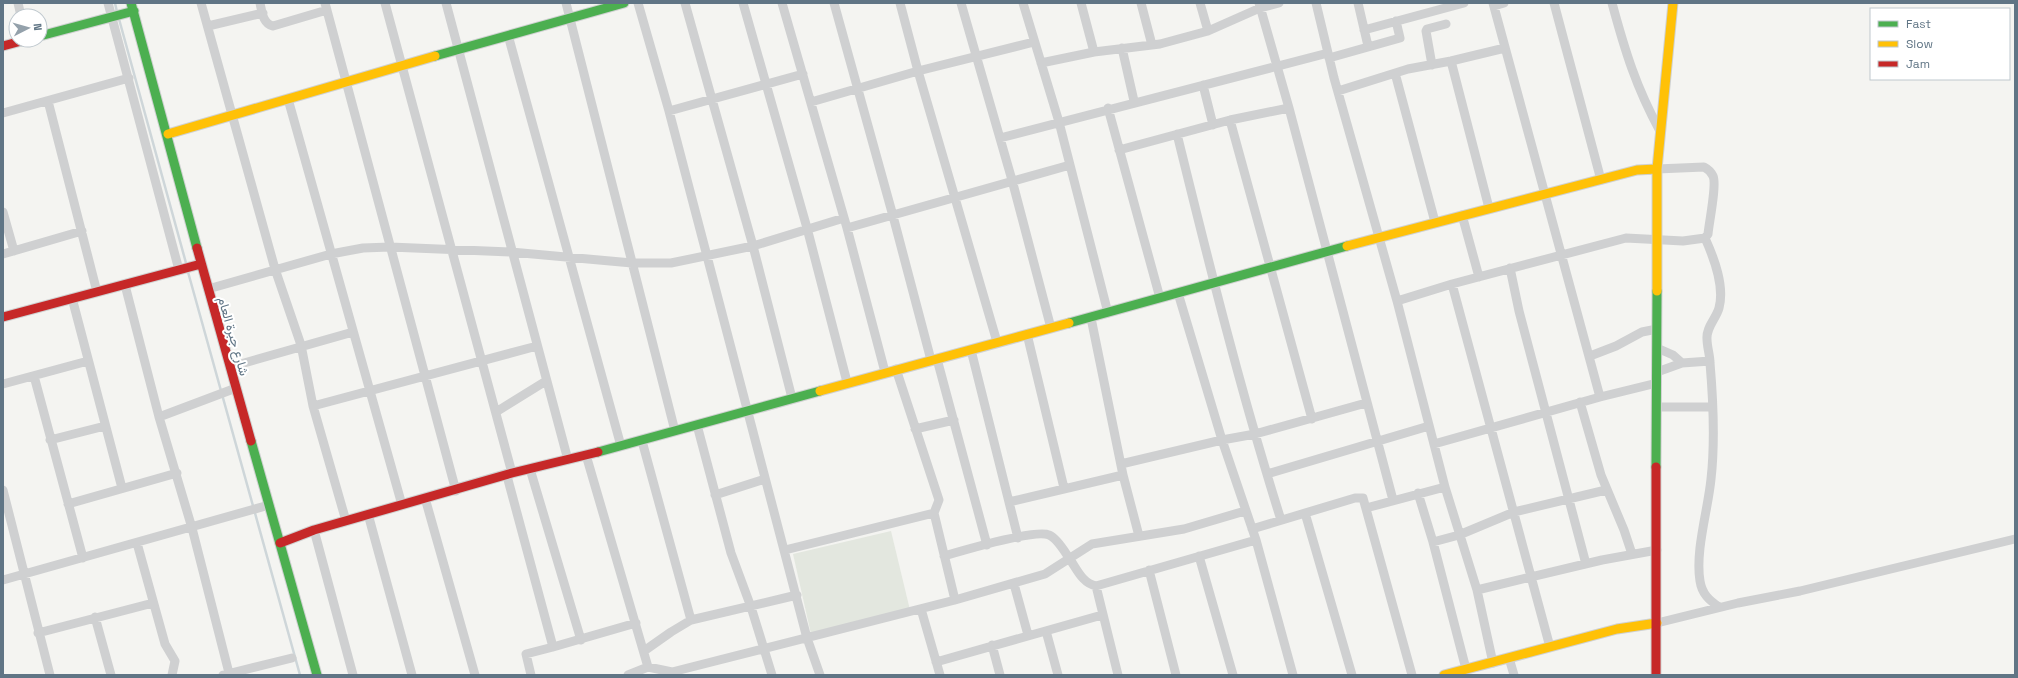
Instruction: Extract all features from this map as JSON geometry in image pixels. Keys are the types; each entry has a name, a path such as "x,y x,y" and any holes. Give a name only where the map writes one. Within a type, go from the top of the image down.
{"street":[{"path":"108,3 179,270"},
{"path":"201,3 275,269 301,345 313,406 346,521"},
{"path":"260,3 265,22 268,25 273,26 326,6 456,491"},
{"path":"385,3 496,412 510,475 553,647"},
{"path":"446,3 511,252 568,460"},
{"path":"566,3 675,431"},
{"path":"168,134 458,49 624,3"},
{"path":"638,3 669,111 747,412 786,550 808,638 820,675"},
{"path":"685,3 713,98 792,398"},
{"path":"743,3 768,84 848,382"},
{"path":"782,3 847,228 885,372"},
{"path":"834,3 934,359 954,420 987,545"},
{"path":"900,3 918,72 997,342"},
{"path":"961,3 1012,180 1051,328"},
{"path":"1023,3 1059,122 1108,313"},
{"path":"1081,3 1094,52"},
{"path":"1141,3 1152,45"},
{"path":"1200,3 1208,31"},
{"path":"1041,62 1094,52 1152,45 1208,31 1259,6 1279,3"},
{"path":"1316,3 1328,55 1397,301 1445,487 1477,590 1493,663"},
{"path":"1358,3 1368,46"},
{"path":"1364,30 1464,3"},
{"path":"1504,3 1493,4 1563,254 1600,397"},
{"path":"1554,3 1600,180"},
{"path":"1612,3 1632,72 1643,101 1660,131"},
{"path":"1656,675 1657,169 1673,3"},
{"path":"1259,6 1289,108 1366,404 1393,500"},
{"path":"48,34 112,17 132,7"},
{"name":"شارع جبرة العام","path":"132,7 168,134 201,264 317,675"},
{"path":"208,26 263,13"},
{"path":"1000,138 1134,101 1400,38 1396,22"},
{"path":"1432,65 1426,32 1427,29 1446,24"},
{"path":"508,35 621,446"},
{"path":"811,102 1034,42"},
{"path":"1122,48 1134,101"},
{"path":"1338,91 1395,73 1505,48"},
{"path":"1451,61 1489,208"},
{"path":"1395,73 1435,222"},
{"path":"669,111 803,74"},
{"path":"3,113 129,78"},
{"path":"1203,85 1213,124"},
{"path":"288,99 402,505"},
{"path":"48,101 97,292"},
{"path":"1108,108 1160,298"},
{"path":"1119,150 1213,124 1289,108"},
{"path":"1230,120 1312,419"},
{"path":"1177,134 1214,283 1255,434 1281,520"},
{"path":"847,228 893,216 1012,180 1070,165"},
{"path":"280,543 314,530 368,514 456,491 530,469 642,441 848,382 1091,318 1462,214 1637,170 1704,167 1710,171 1714,177 1714,186 1708,234 1705,238"},
{"path":"3,212 14,251"},
{"path":"1462,214 1479,277"},
{"path":"208,289 331,254 363,248 390,246 511,252 570,259 632,263 671,263 753,246 807,228 844,218"},
{"path":"3,254 82,231"},
{"path":"1397,301 1510,268 1626,238 1683,241 1705,238"},
{"path":"1705,238 1716,266 1720,287 1720,306 1706,338 1710,361 1712,407 1712,478 1702,544 1700,580 1702,592 1719,607"},
{"path":"3,317 201,264"},
{"path":"1510,268 1519,311 1586,564"},
{"path":"1452,284 1550,647"},
{"path":"125,285 160,417 192,528 226,674 292,658"},
{"path":"1178,293 1222,440 1256,540 1293,675"},
{"path":"72,298 122,488"},
{"path":"1091,318 1123,475 1139,536"},
{"path":"1590,356 1616,346 1642,332 1657,329"},
{"path":"230,367 301,345 353,332"},
{"path":"1027,334 1064,488"},
{"path":"313,406 370,392 537,346"},
{"path":"1657,348 1673,355 1682,362"},
{"path":"971,350 1018,538"},
{"path":"3,384 88,361"},
{"path":"1657,372 1682,362 1710,361"},
{"path":"896,369 939,500 934,514 956,600"},
{"path":"34,376 82,558"},
{"path":"496,412 546,381"},
{"path":"1434,444 1580,402 1657,383"},
{"path":"160,417 236,388"},
{"path":"1580,402 1594,456 1606,490 1624,530 1632,554"},
{"path":"1121,464 1222,440 1255,434 1366,404"},
{"path":"1657,408 1712,407"},
{"path":"915,429 954,420"},
{"path":"697,425 731,553 751,607 772,675"},
{"path":"50,440 105,426"},
{"path":"1267,474 1429,426"},
{"path":"642,441 691,620"},
{"path":"586,455 648,667"},
{"path":"530,469 581,640"},
{"path":"68,504 177,473"},
{"path":"1009,502 1123,475"},
{"path":"715,495 765,479"},
{"path":"1366,508 1445,487"},
{"path":"3,490 7,520 24,574 50,675"},
{"path":"1433,542 1459,535 1514,512 1606,490"},
{"path":"1418,493 1433,542 1466,669"},
{"path":"425,498 475,675"},
{"path":"1252,529 1360,498 1365,502 1412,675"},
{"path":"3,580 192,528 269,505"},
{"path":"628,675 648,667 672,674 956,600 1045,574 1092,544 1184,529 1245,511"},
{"path":"1305,513 1352,675"},
{"path":"368,514 412,675"},
{"path":"786,550 934,514"},
{"path":"314,530 353,675"},
{"path":"944,556 1040,533 1051,535 1070,559 1076,571 1089,585 1096,586 1256,540"},
{"path":"1448,674 1617,629 1657,623 1719,607 1800,591 2015,539"},
{"path":"137,543 152,603 165,644 175,661 172,675"},
{"path":"1477,590 1531,575 1657,550"},
{"path":"1199,556 1233,675"},
{"path":"1150,570 1176,675"},
{"path":"1014,584 1028,635"},
{"path":"1096,586 1118,675"},
{"path":"644,651 691,620 797,595"},
{"path":"38,632 152,603"},
{"path":"921,609 940,675"},
{"path":"936,662 1102,615"},
{"path":"95,617 111,675"},
{"path":"531,675 526,654 581,640 636,623"},
{"path":"1046,630 1058,675"},
{"path":"992,645 1000,675"},
{"path":"1509,658 1514,675"}],"shaded area":[{"path":"891,531 910,610 811,634 793,554"}],"waterway":[{"path":"115,3 117,12"},
{"path":"119,19 186,263"},
{"path":"188,272 300,675"}],"traffic: fast":[{"path":"131,3 197,248"},
{"path":"435,56 624,3"},
{"path":"48,34 134,11"},
{"path":"1069,323 1347,246"},
{"path":"1656,467 1657,291"},
{"path":"598,452 820,391"},
{"path":"251,441 317,675"}],"traffic: slow":[{"path":"1657,291 1657,169 1673,3"},
{"path":"168,134 435,56"},
{"path":"1347,246 1637,170 1657,169"},
{"path":"820,391 1069,323"},
{"path":"1444,675 1617,629 1657,623"}],"traffic: jam":[{"path":"3,46 8,45"},
{"path":"197,248 251,441"},
{"path":"3,317 201,264"},
{"path":"280,543 314,530 512,473 598,452"},
{"path":"1656,467 1656,675"}]}
